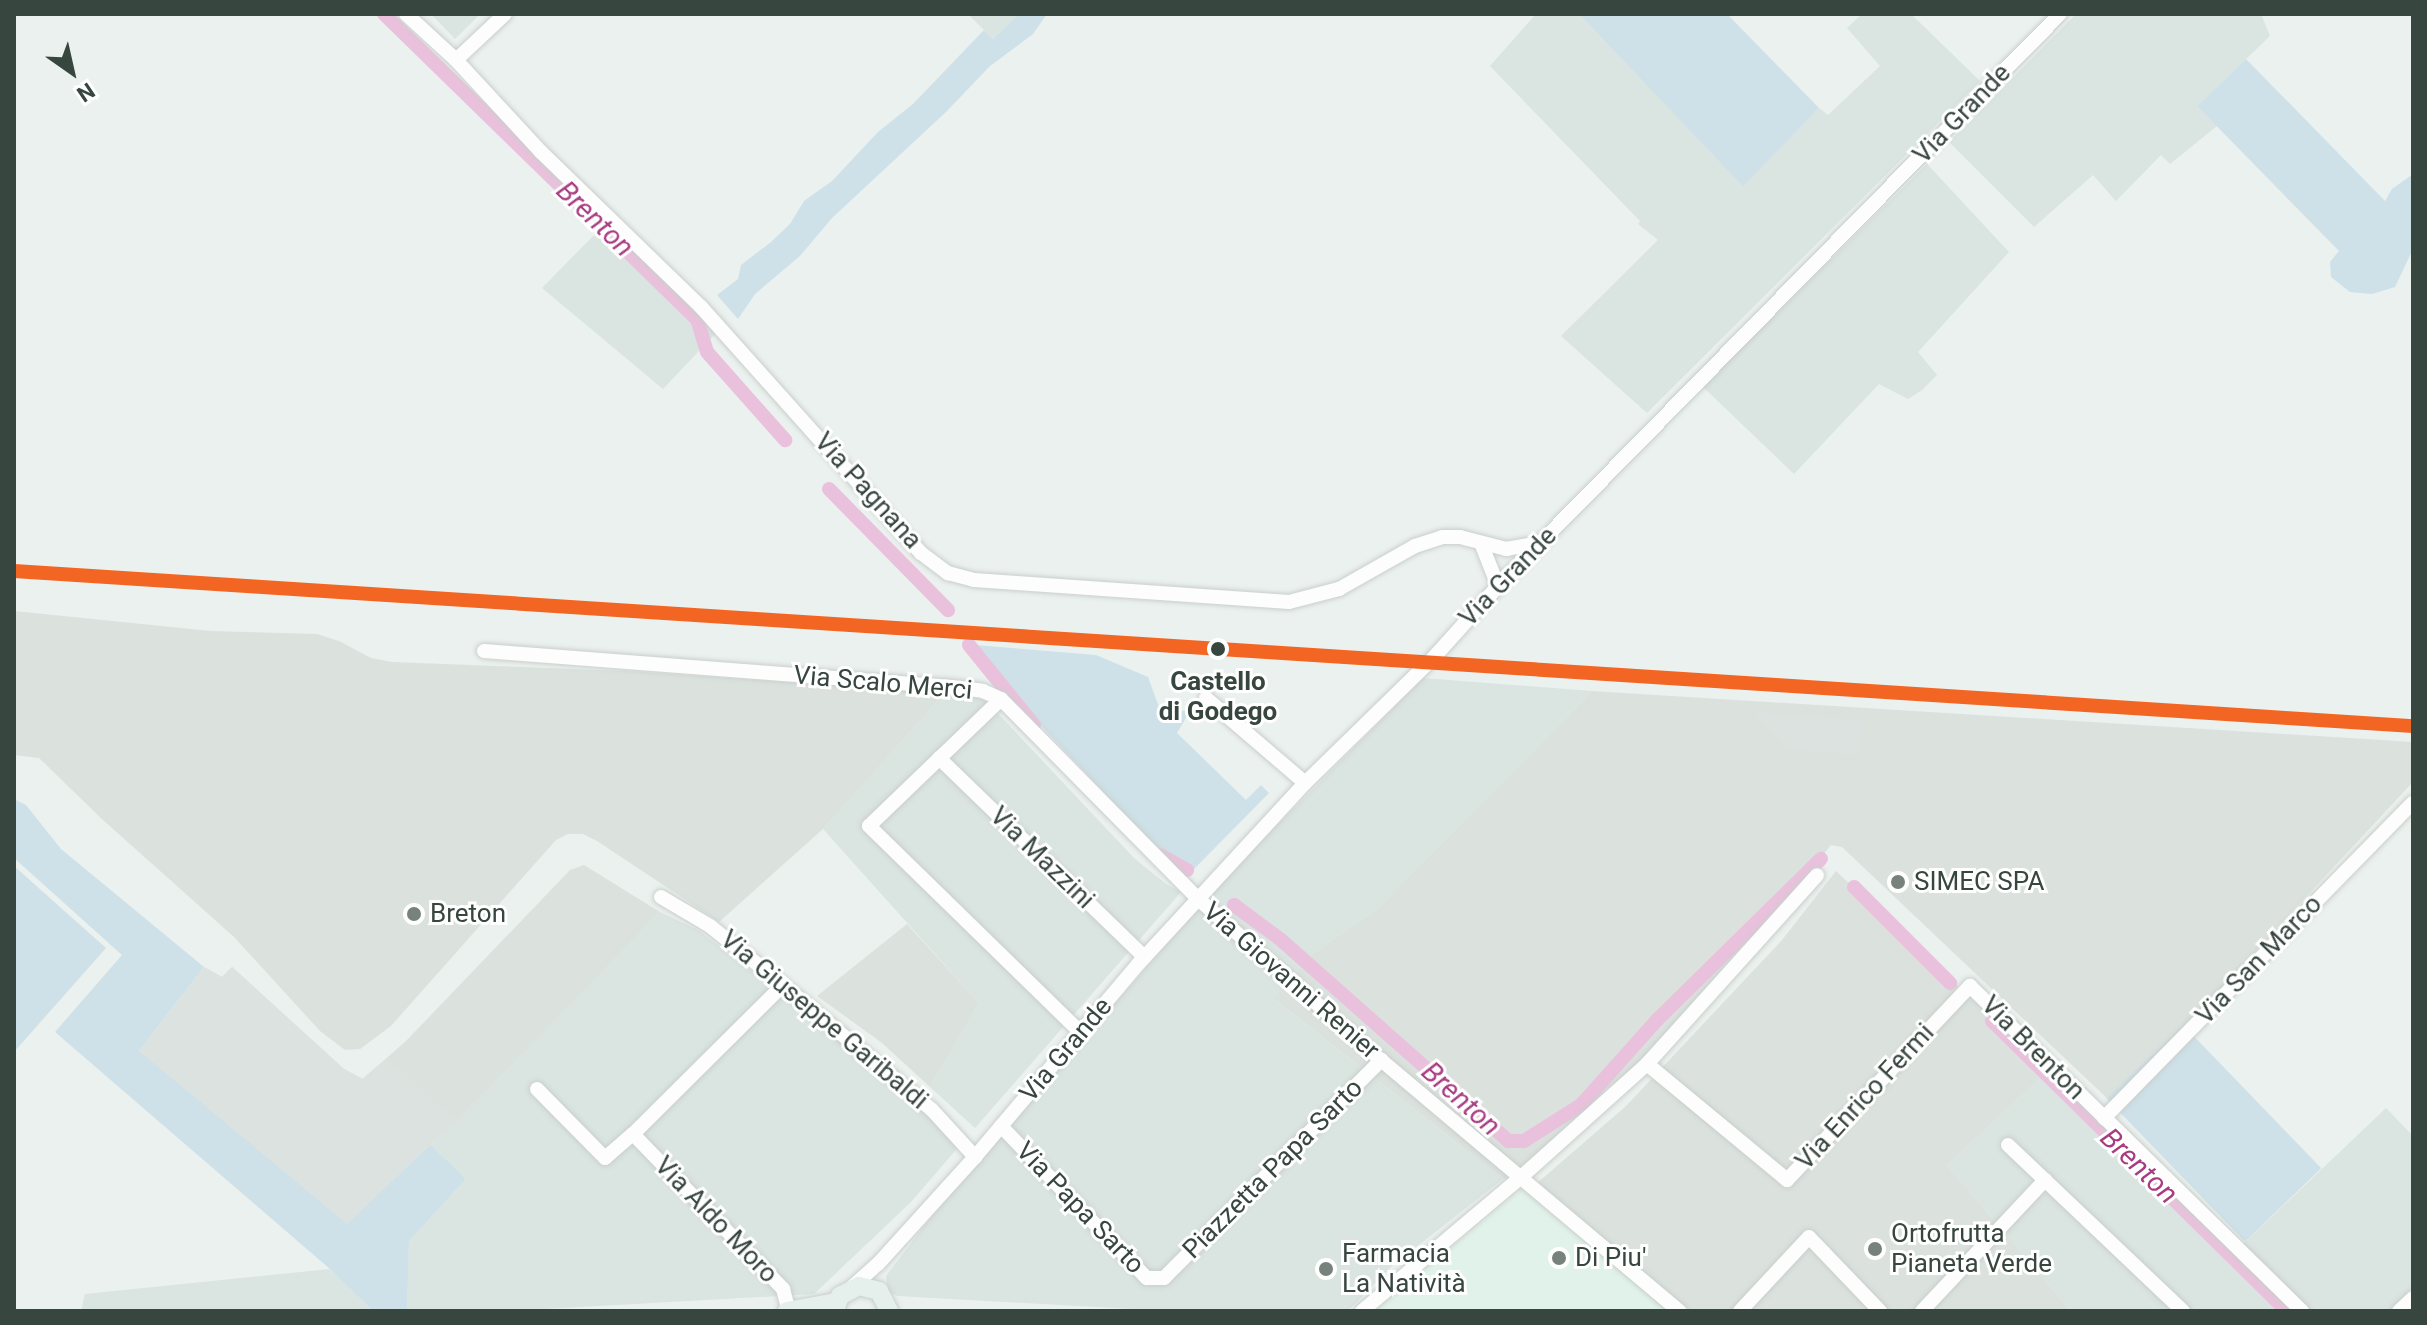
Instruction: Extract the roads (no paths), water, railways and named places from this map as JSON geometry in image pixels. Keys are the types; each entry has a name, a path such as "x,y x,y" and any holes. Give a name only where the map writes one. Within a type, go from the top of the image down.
{"main road":[{"path":"788,1311 836,1307 851,1288 864,1286 886,1303 908,1311"}],"street":[{"name":"Via Pagnana","path":"406,14 456,60 541,152 701,307 921,553 948,573 974,580 1289,602 1339,589 1415,546 1442,537 1460,537 1506,549 1541,543"},
{"path":"456,60 505,14"},
{"name":"Via Grande","path":"851,1288 878,1264 975,1157 1144,957 1305,783 1435,656 1498,586 2060,14"},
{"path":"1481,543 1498,586"},
{"path":"1506,549 1514,572"},
{"path":"1490,560 1514,572"},
{"name":"Via Scalo Merci","path":"484,651 983,691 1001,699 1197,898"},
{"path":"1206,698 1305,783"},
{"path":"1001,699 869,826 1080,1032"},
{"name":"Via Mazzini","path":"939,758 1144,957"},
{"name":"Via San Marco","path":"2104,1118 2413,803"},
{"path":"1362,1311 1520,1178 1647,1064 1817,875"},
{"name":"Via Giuseppe Garibaldi","path":"661,897 710,926 783,985 932,1110 975,1157"},
{"name":"Via Giovanni Renier","path":"1197,898 1381,1060 1679,1311"},
{"name":"Via Aldo Moro","path":"537,1089 605,1158 783,985"},
{"name":"Via Brenton","path":"1970,986 2302,1311"},
{"name":"Via Enrico Fermi","path":"1647,1064 1787,1180 1970,986"},
{"name":"Piazzetta Papa Sarto","path":"1164,1278 1381,1060"},
{"name":"Via Papa Sarto","path":"1001,1126 1147,1278 1164,1278"},
{"name":"Via Aldo Moro","path":"633,1134 783,1289 788,1311"},
{"path":"2008,1145 2183,1311"},
{"path":"1922,1311 2045,1180"},
{"path":"1740,1311 1809,1237 1880,1311"},
{"path":"878,1264 886,1303"},
{"path":"2399,1311 2413,1298"}],"waterway":[{"name":"Brenton","path":"384,14 697,319 707,352 785,440"},
{"name":"Brenton","path":"829,489 948,610"},
{"name":"Brenton","path":"969,645 1034,725"},
{"name":"Brenton","path":"1160,855 1187,870"},
{"name":"Brenton","path":"1234,905 1280,939 1508,1141 1524,1141 1581,1105 1657,1020 1821,859"},
{"name":"Brenton","path":"1854,887 1950,983"},
{"name":"Brenton","path":"1992,1021 2287,1311"}],"place":[{"name":"Castello di Godego","path":"1218,649"},
{"name":"SIMEC SPA","path":"1898,882"},
{"name":"Breton","path":"414,914"},
{"name":"Ortofrutta Pianeta Verde","path":"1875,1249"},
{"name":"Di Piu'","path":"1559,1258"},
{"name":"Farmacia La Natività","path":"1326,1269"}]}
